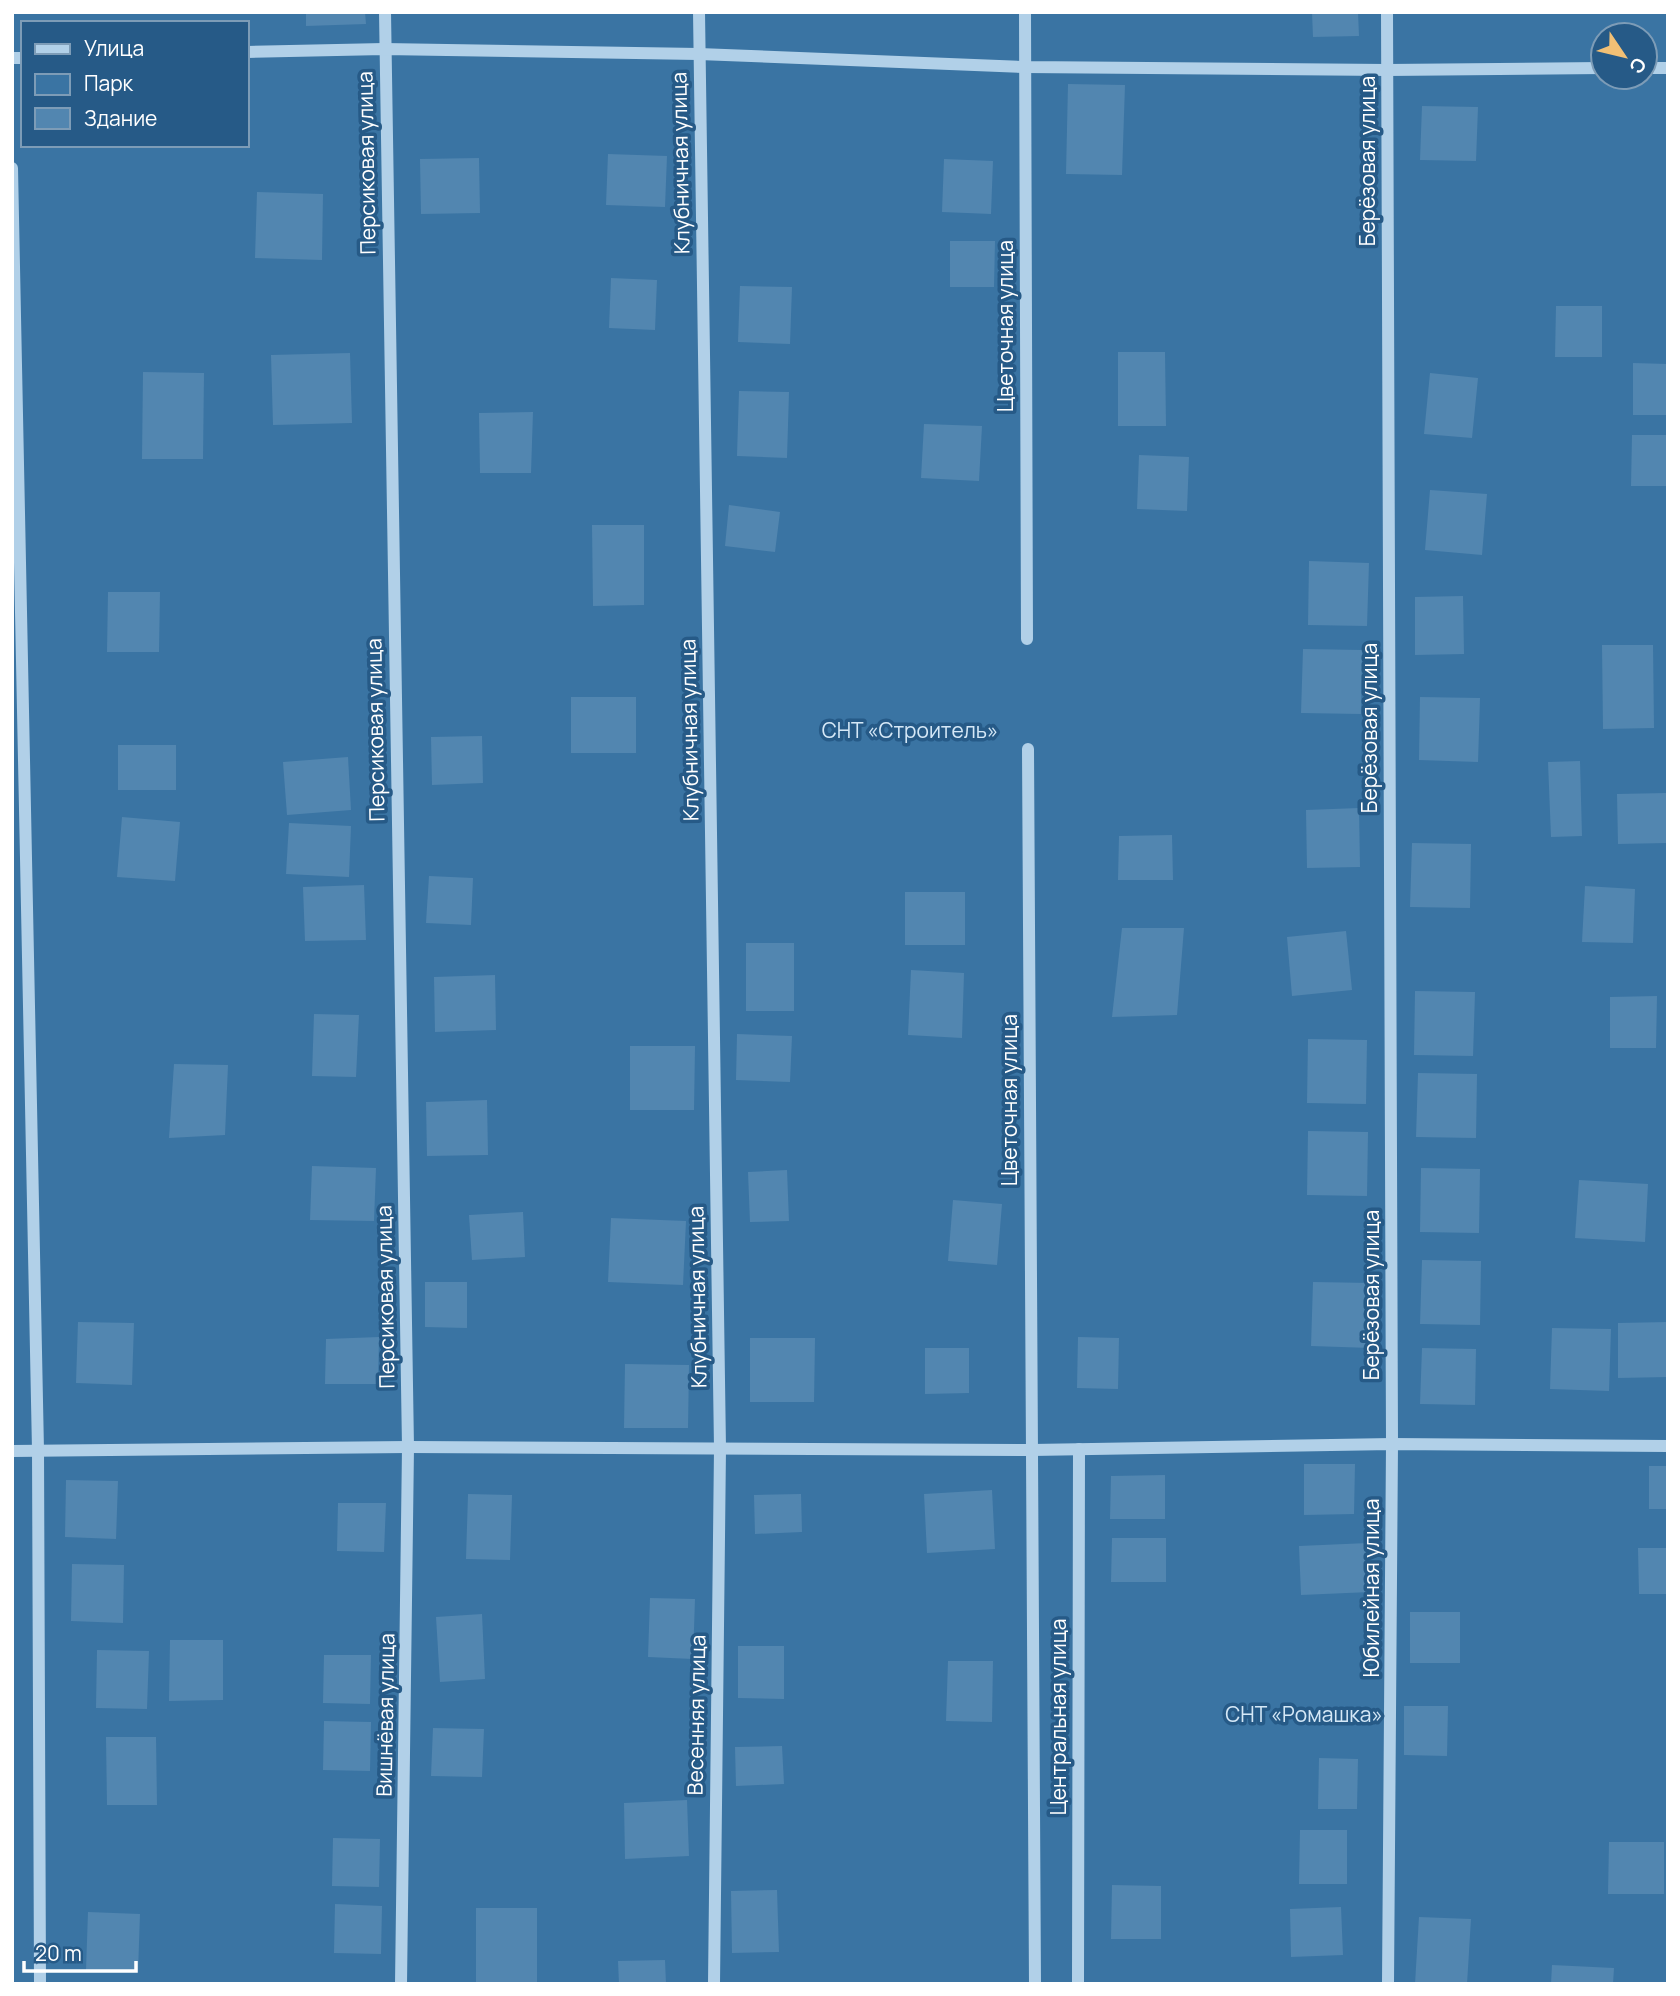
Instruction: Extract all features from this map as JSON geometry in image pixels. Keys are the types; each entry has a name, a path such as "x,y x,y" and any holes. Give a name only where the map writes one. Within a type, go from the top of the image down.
{"street":[{"name":"Персиковая улица","path":"385,12 408,1447"},
{"name":"Клубничная улица","path":"699,12 720,1448"},
{"name":"Цветочная улица","path":"1025,12 1027,639"},
{"name":"Берёзовая улица","path":"1387,12 1392,1444"},
{"path":"248,52 384,49 699,54 1024,67 1387,70 1589,68"},
{"path":"12,168 38,1450 40,1984"},
{"name":"Цветочная улица","path":"1028,749 1032,1450"},
{"path":"12,1451 408,1447 1032,1450 1392,1444 1668,1446"},
{"name":"Юбилейная улица","path":"1388,1984 1392,1444"},
{"name":"Вишнёвая улица","path":"401,1984 408,1447"},
{"name":"Весенняя улица","path":"714,1984 720,1448"},
{"name":"Центральная улица","path":"1078,1984 1079,1449"},
{"name":"Центральная улица","path":"1032,1450 1035,1984"}],"green space":[{"name":"СНТ «Строитель»","path":"12,12 1668,12 1668,1984 12,1984"}],"building":[{"path":"306,12 365,12 366,24 306,26"},
{"path":"1312,12 1358,12 1359,36 1313,37"},
{"path":"1068,84 1125,85 1122,175 1066,174"},
{"path":"1422,106 1478,107 1476,161 1420,160"},
{"path":"608,154 667,156 665,207 606,205"},
{"path":"479,158 480,213 421,214 420,159"},
{"path":"944,159 993,161 991,214 942,212"},
{"path":"257,192 323,194 322,260 255,258"},
{"path":"950,241 995,241 994,287 950,287"},
{"path":"611,278 657,280 655,330 609,328"},
{"path":"740,286 792,287 790,344 738,342"},
{"path":"1556,306 1602,306 1602,357 1555,357"},
{"path":"1118,352 1165,352 1166,426 1118,426"},
{"path":"350,353 352,423 273,425 271,355"},
{"path":"1633,363 1668,364 1668,415 1633,415"},
{"path":"143,372 204,373 203,459 142,459"},
{"path":"1430,373 1478,378 1472,438 1424,434"},
{"path":"739,391 789,392 787,458 737,456"},
{"path":"533,412 531,473 480,473 479,413"},
{"path":"924,424 982,426 979,481 921,478"},
{"path":"1632,435 1668,435 1668,486 1631,486"},
{"path":"1139,455 1189,457 1187,511 1137,509"},
{"path":"1430,490 1487,494 1482,555 1425,550"},
{"path":"729,505 780,512 775,552 725,546"},
{"path":"592,525 644,525 644,605 593,606"},
{"path":"1309,561 1369,563 1367,626 1308,625"},
{"path":"108,592 160,592 159,652 107,652"},
{"path":"1463,596 1464,654 1415,655 1415,597"},
{"path":"1602,645 1653,645 1654,728 1603,729"},
{"path":"1303,649 1362,650 1361,714 1301,713"},
{"path":"571,697 636,697 636,753 571,753"},
{"path":"1420,697 1480,698 1478,762 1419,760"},
{"path":"482,736 483,783 432,785 431,737"},
{"path":"118,745 176,745 176,790 118,790"},
{"path":"348,757 351,810 287,815 283,762"},
{"path":"1580,761 1582,836 1551,837 1548,762"},
{"path":"1666,793 1667,843 1618,844 1617,794"},
{"path":"1359,808 1360,867 1307,868 1306,810"},
{"path":"122,817 180,822 175,881 117,877"},
{"path":"289,823 351,826 349,877 286,874"},
{"path":"1172,835 1173,880 1118,880 1119,836"},
{"path":"1412,843 1471,844 1470,908 1410,907"},
{"path":"429,876 473,878 471,925 426,923"},
{"path":"364,885 366,940 305,941 303,887"},
{"path":"1585,886 1635,889 1633,943 1582,942"},
{"path":"905,892 965,892 965,945 905,945"},
{"path":"1122,928 1184,928 1177,1015 1112,1017"},
{"path":"1346,931 1352,990 1292,996 1287,937"},
{"path":"746,943 794,943 794,1011 746,1011"},
{"path":"911,970 964,973 962,1038 908,1035"},
{"path":"495,975 496,1030 435,1032 434,977"},
{"path":"1415,991 1475,992 1473,1056 1414,1055"},
{"path":"1657,996 1656,1048 1610,1048 1610,997"},
{"path":"314,1014 359,1015 356,1077 312,1076"},
{"path":"737,1034 792,1036 790,1082 736,1080"},
{"path":"1308,1039 1367,1040 1366,1104 1307,1103"},
{"path":"630,1046 695,1046 694,1110 630,1110"},
{"path":"174,1064 228,1065 225,1135 169,1138"},
{"path":"1418,1073 1477,1074 1476,1138 1416,1137"},
{"path":"487,1100 488,1155 427,1156 426,1102"},
{"path":"1308,1131 1368,1132 1367,1196 1307,1195"},
{"path":"312,1166 376,1168 374,1221 310,1220"},
{"path":"1421,1168 1480,1169 1479,1233 1420,1232"},
{"path":"787,1170 789,1221 750,1222 748,1172"},
{"path":"1579,1180 1648,1184 1645,1242 1575,1238"},
{"path":"953,1200 1002,1204 997,1265 948,1261"},
{"path":"523,1212 525,1257 472,1260 469,1215"},
{"path":"611,1218 686,1221 683,1285 608,1282"},
{"path":"1422,1260 1481,1261 1480,1325 1420,1324"},
{"path":"425,1282 467,1282 467,1328 425,1327"},
{"path":"1313,1282 1372,1283 1371,1348 1311,1346"},
{"path":"78,1322 134,1323 132,1385 76,1383"},
{"path":"1668,1322 1668,1377 1618,1378 1618,1323"},
{"path":"1552,1328 1611,1329 1609,1391 1550,1389"},
{"path":"379,1337 378,1384 325,1384 326,1339"},
{"path":"1078,1337 1119,1338 1118,1389 1077,1388"},
{"path":"750,1338 815,1338 814,1402 750,1402"},
{"path":"925,1348 969,1348 969,1393 925,1394"},
{"path":"1422,1348 1476,1349 1475,1405 1420,1404"},
{"path":"625,1364 689,1365 688,1428 624,1428"},
{"path":"1304,1464 1355,1464 1354,1514 1304,1515"},
{"path":"1649,1466 1668,1466 1668,1509 1649,1509"},
{"path":"1165,1475 1165,1519 1110,1519 1111,1476"},
{"path":"66,1480 118,1481 116,1539 65,1537"},
{"path":"992,1490 995,1549 927,1553 924,1494"},
{"path":"468,1494 512,1495 510,1560 466,1559"},
{"path":"801,1494 802,1532 755,1534 754,1495"},
{"path":"338,1503 386,1503 384,1552 337,1551"},
{"path":"1112,1538 1166,1538 1166,1582 1111,1582"},
{"path":"1368,1543 1370,1592 1301,1595 1299,1546"},
{"path":"1638,1548 1668,1548 1668,1594 1639,1594"},
{"path":"72,1564 124,1565 123,1623 71,1621"},
{"path":"650,1598 695,1599 693,1659 648,1657"},
{"path":"1410,1612 1460,1612 1460,1663 1410,1663"},
{"path":"482,1614 485,1679 440,1682 436,1617"},
{"path":"170,1640 223,1640 223,1700 169,1701"},
{"path":"738,1646 784,1646 784,1699 738,1698"},
{"path":"97,1650 149,1651 147,1709 96,1708"},
{"path":"324,1655 371,1655 370,1704 323,1703"},
{"path":"948,1661 993,1661 992,1722 946,1721"},
{"path":"1404,1706 1448,1706 1447,1756 1404,1755"},
{"path":"324,1721 371,1722 370,1771 323,1770"},
{"path":"433,1728 484,1729 482,1777 431,1776"},
{"path":"106,1737 156,1737 157,1805 107,1805"},
{"path":"782,1746 784,1784 736,1786 735,1747"},
{"path":"1319,1758 1358,1759 1357,1809 1318,1809"},
{"path":"687,1800 689,1856 625,1859 624,1803"},
{"path":"1300,1830 1347,1830 1347,1884 1299,1884"},
{"path":"333,1838 380,1839 379,1887 332,1886"},
{"path":"1609,1842 1664,1842 1664,1894 1608,1894"},
{"path":"1112,1885 1161,1886 1161,1939 1111,1939"},
{"path":"777,1890 779,1952 732,1953 731,1891"},
{"path":"335,1904 382,1906 381,1954 334,1953"},
{"path":"1341,1907 1343,1955 1291,1957 1290,1909"},
{"path":"476,1908 537,1908 537,1982 476,1982"},
{"path":"88,1912 140,1914 138,1972 86,1970"},
{"path":"1419,1917 1471,1919 1467,1984 1415,1984"},
{"path":"665,1960 666,1984 619,1984 618,1961"},
{"path":"1552,1965 1614,1968 1613,1984 1551,1984"}],"park label":[{"name":"СНТ «Ромашка»","path":"1304,1715"}]}
